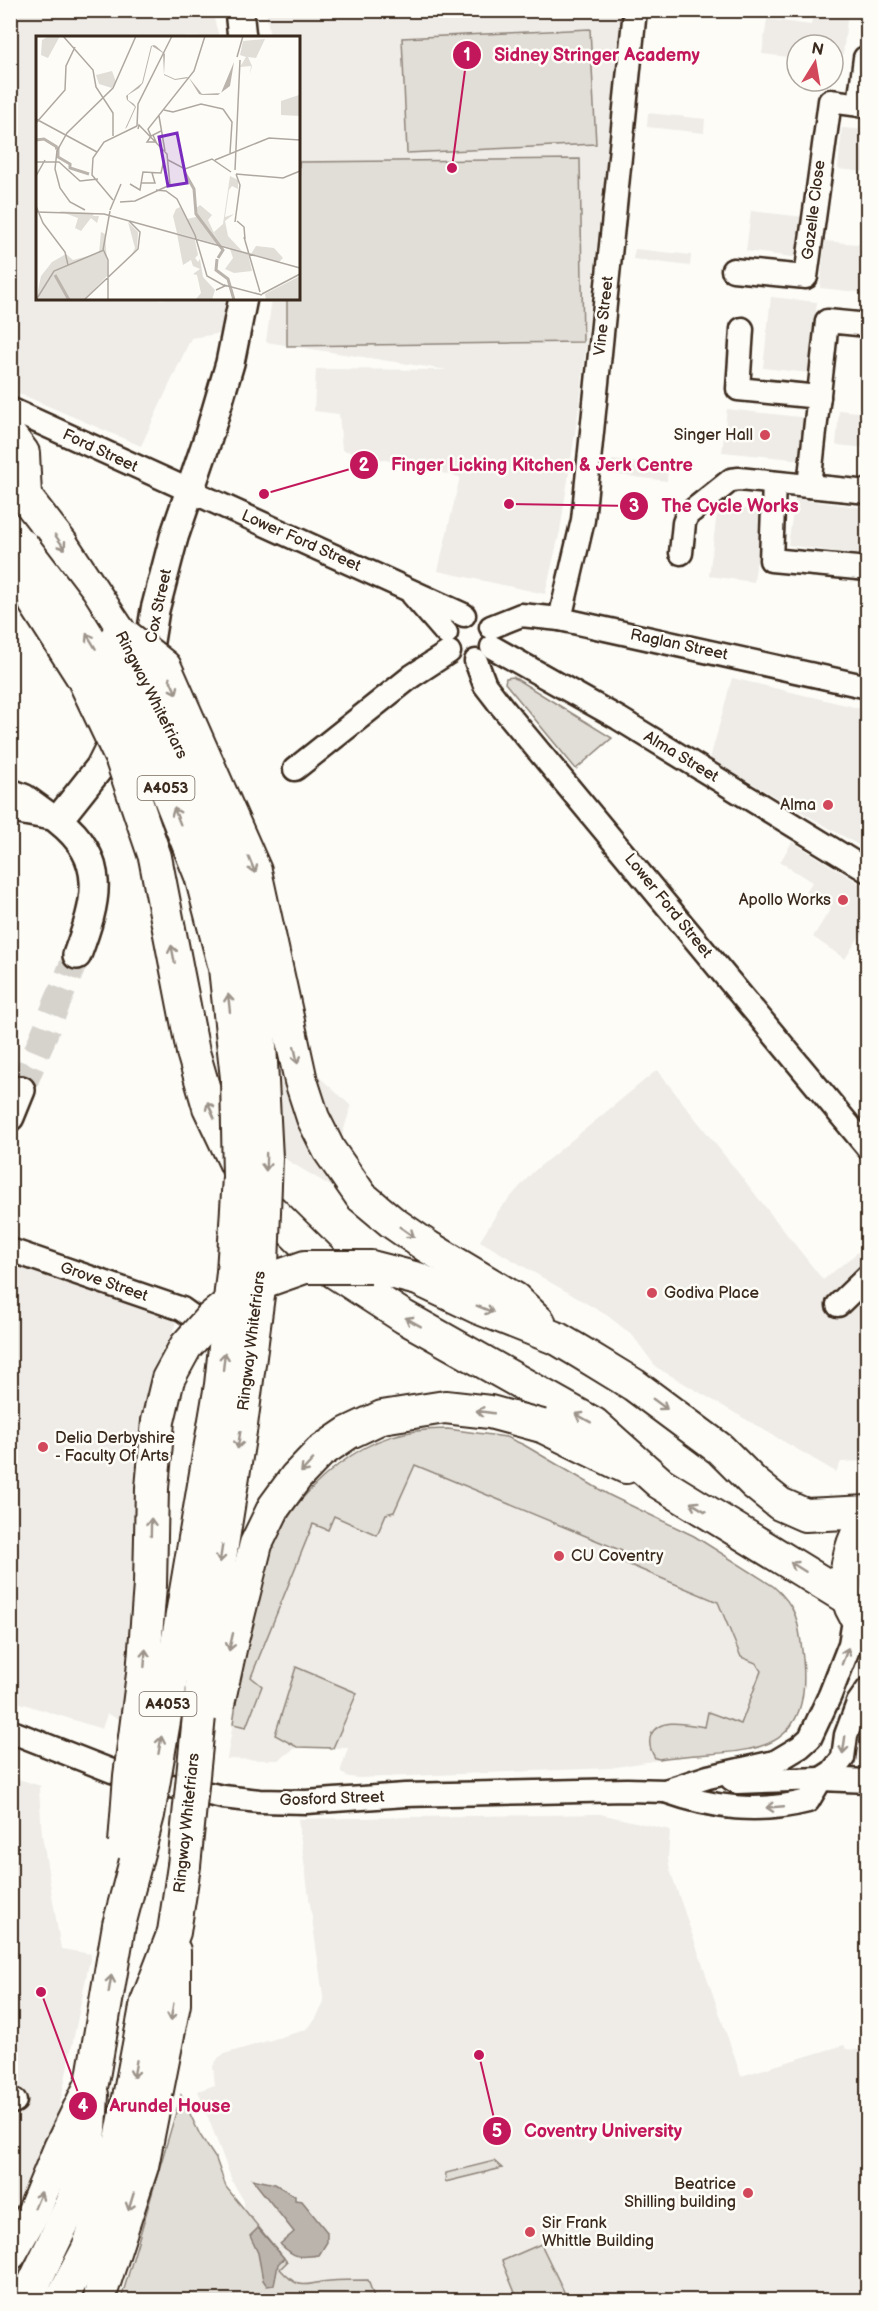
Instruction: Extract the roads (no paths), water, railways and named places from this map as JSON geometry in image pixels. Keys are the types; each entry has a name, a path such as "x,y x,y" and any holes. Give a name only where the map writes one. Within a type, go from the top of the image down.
{"highway":[{"path":"10,436 23,453 18,486"},
{"name":"Ringway Whitefriars","path":"18,486 61,543 119,631 195,782 237,908 258,1024 266,1158 262,1265 242,1425 206,1646 184,1866 174,1932 147,2002 118,2156 88,2249 61,2301"},
{"path":"16,537 35,603 83,678 122,760 155,857 188,1038 209,1107 247,1187 330,1269 404,1317 594,1424 660,1483"},
{"name":"Ringway Whitefriars","path":"11,2253 34,2211 60,2148 93,2082 119,1925 148,1815 221,1385 233,1272 239,1177 237,1078 225,968 201,876 160,773 111,673 70,608 16,537"},
{"path":"119,631 165,667 255,871 301,1081 313,1118 329,1150 361,1196 392,1222 428,1247 514,1299 558,1339"},
{"path":"119,1925 130,1776 143,1674 150,1585 152,1488 159,1421 168,1379 186,1346 211,1318 251,1286 305,1267 371,1267 418,1279 477,1307 558,1339 634,1385 720,1449 754,1483 780,1504 805,1515 867,1514"},
{"path":"184,1866 232,1640 256,1544 274,1507 296,1477 320,1452 348,1433 382,1416 445,1407 490,1412 542,1426 660,1483 856,1614"},
{"path":"856,1614 849,1552 856,1532 867,1514"},
{"path":"100,2301 142,2166 157,2097 174,2004 174,1932"},
{"path":"26,2301 72,2205 89,2146 93,2082"}],"main road":[{"path":"239,10 242,36"},
{"name":"Cox Street","path":"58,820 100,767 144,677 155,610 174,537 230,363 243,300"},
{"path":"58,820 73,831 84,845 91,859 93,870 94,898 87,928 77,955"}],"street":[{"name":"Vine Street","path":"560,619 583,520 634,10"},
{"name":"Gazelle Close","path":"733,270 806,277 830,101 863,105 865,58"},
{"path":"810,486 827,321 867,325"},
{"path":"742,329 738,388 819,397"},
{"name":"Ford Street","path":"10,409 190,492"},
{"path":"681,553 687,515 730,480 739,478 867,492"},
{"path":"774,483 771,560 867,569"},
{"name":"Lower Ford Street","path":"190,492 464,615"},
{"name":"Lower Ford Street","path":"410,592 448,643"},
{"path":"464,615 476,615 485,620 486,645 467,662 457,659 448,643 451,622 464,615"},
{"name":"Raglan Street","path":"486,645 521,615 560,619 867,687"},
{"path":"295,770 412,676 448,643"},
{"name":"Lower Ford Street","path":"486,645 485,685 867,1148"},
{"name":"Alma Street","path":"486,645 618,718 867,871"},
{"path":"10,790 25,796 58,820"},
{"path":"10,811 58,820"},
{"name":"Grove Street","path":"10,1250 182,1309 196,1319"},
{"path":"838,1305 867,1276"},
{"name":"Gosford Street","path":"10,1731 112,1771 218,1796 259,1801 306,1802 405,1795 665,1791 775,1762 789,1756 805,1743 815,1728 844,1661 856,1614"},
{"name":"Gosford Street","path":"665,1791 695,1802 733,1807 775,1808 808,1801 821,1779 832,1772 843,1758 846,1735 858,1703 867,1689"},
{"path":"805,1743 809,1766 821,1779"},
{"path":"723,1774 737,1782 821,1779 867,1781"}],"tunnel":[{"path":"21,1090 77,955"}],"place":[{"name":"Sidney Stringer Academy","path":"452,168"},
{"name":"Singer Hall","path":"765,435"},
{"name":"Finger Licking Kitchen & Jerk Centre","path":"264,494"},
{"name":"The Cycle Works","path":"509,504"},
{"name":"Alma","path":"828,805"},
{"name":"Apollo Works","path":"843,900"},
{"name":"Godiva Place","path":"652,1293"},
{"name":"Delia Derbyshire - Faculty Of Arts","path":"43,1447"},
{"name":"CU Coventry","path":"559,1556"},
{"name":"Arundel House","path":"41,1992"},
{"name":"Coventry University","path":"479,2055"},
{"name":"Beatrice Shilling building","path":"748,2193"},
{"name":"Sir Frank Whittle Building","path":"530,2232"}]}
